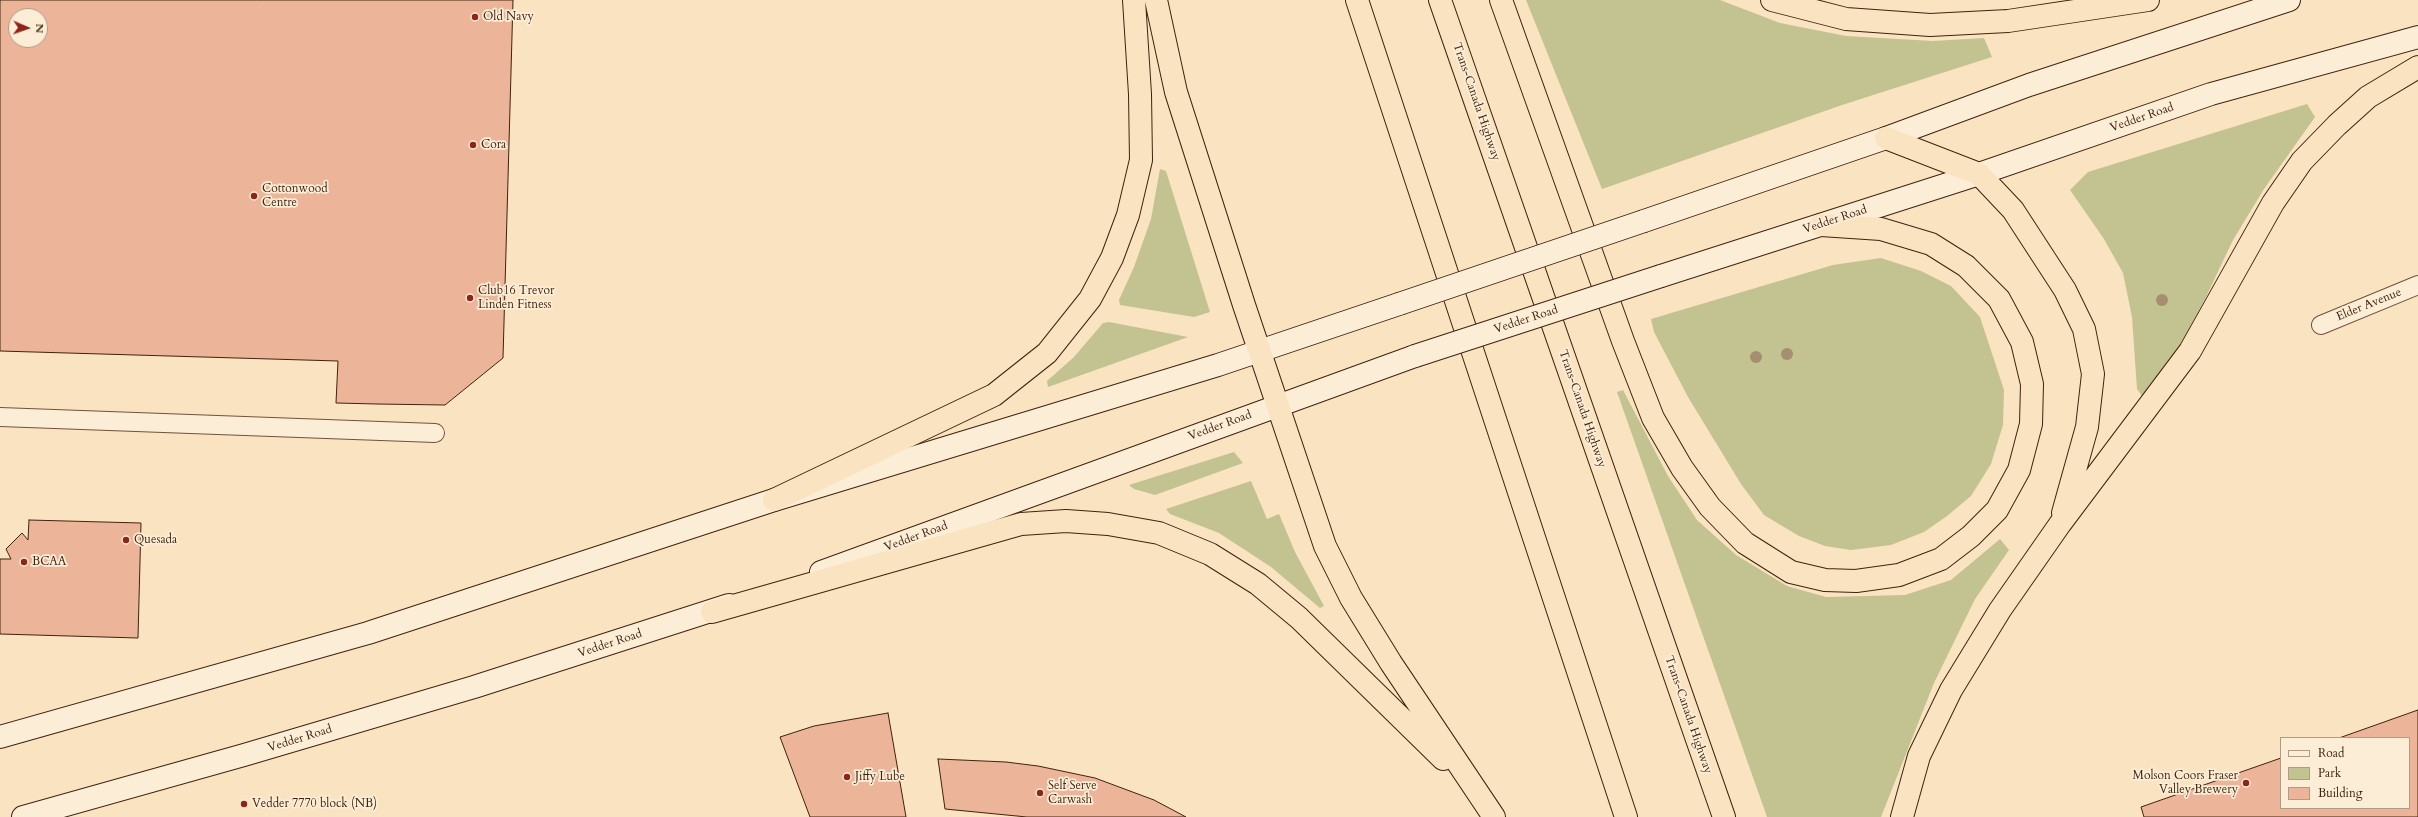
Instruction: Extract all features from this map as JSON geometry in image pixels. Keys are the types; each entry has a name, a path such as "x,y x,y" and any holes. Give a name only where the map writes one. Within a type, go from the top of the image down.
{"highway":[{"path":"774,500 994,395 1047,353 1090,299 1112,258 1120,237 1128,215 1141,160 1140,94 1134,0"},
{"path":"1156,0 1176,92 1259,351 1325,546 1351,598 1391,663 1474,790 1494,817"},
{"path":"1357,0 1626,817"},
{"name":"Trans-Canada Highway","path":"1440,0 1724,817"},
{"path":"1501,0 1626,348 1653,418 1682,468 1710,507 1745,543 1791,572 1825,580 1856,581 1900,575 1940,559 1971,536 1997,510 2019,470 2031,424 2032,384 2022,342 1999,299 1966,266 1931,244 1881,229 1821,225"},
{"path":"1772,0 1846,19 1930,25 2008,21 2148,0"},
{"path":"1902,817 1919,756 1951,690 2000,610 2060,524 2190,352 2273,203 2302,161 2337,124 2368,97 2418,67"},
{"path":"1886,138 1979,174 2013,210 2065,290 2084,329 2093,374 2087,427 2060,524"},
{"path":"712,612 1021,524 1066,521 1108,524 1159,533 1210,554 1264,589 1299,618 1474,790"}],"main road":[{"path":"0,737 368,633 774,500 1259,351 1886,138 2029,85 2289,0"},
{"name":"Vedder Road","path":"23,817 244,755 458,692 712,612 1415,356 1979,174 2211,94 2418,37"}],"lane":[{"name":"Elder Avenue","path":"2321,325 2418,285"},
{"path":"0,417 435,433"}],"green space":[{"path":"1526,0 1720,0 1780,23 1846,36 1933,41 1984,38 1992,57 1842,105 1602,189"},
{"path":"2307,104 2315,117 2264,189 2233,240 2205,299 2180,345 2142,396 2137,389 2132,317 2123,273 2104,239 2070,190 2088,172"},
{"path":"1160,169 1166,171 1210,312 1194,317 1120,305 1119,300 1134,267 1151,219"},
{"path":"1881,258 1921,271 1951,286 1980,317 2004,390 2003,425 1991,464 1971,496 1947,516 1924,532 1891,545 1851,550 1825,546 1799,536 1764,515 1741,484 1688,397 1654,332 1651,319 1833,265"},
{"path":"1109,322 1188,337 1048,387 1047,381 1074,357 1103,323"},
{"path":"1623,390 1668,476 1697,520 1736,555 1787,586 1826,597 1905,595 1951,580 2000,539 2009,550 1975,599 1934,683 1881,817 1767,817 1617,392"},
{"path":"1234,452 1243,463 1155,495 1134,489 1129,485"},
{"path":"1251,481 1267,519 1279,514 1295,552 1324,606 1320,608 1271,567 1219,533 1170,514 1166,509"}],"building":[{"name":"Cottonwood Centre","path":"0,0 513,0 503,358 445,405 336,403 338,361 0,351"},
{"path":"29,520 141,523 138,638 0,634 0,559 11,559 6,549 22,533 28,540"},
{"name":"Molson Coors Fraser Valley Brewery","path":"2418,710 2418,817 2144,817 2141,807 2280,758 2280,809 2410,809 2410,737 2342,737"},
{"name":"Jiffy Lube","path":"888,713 906,817 810,817 780,737 814,726"},
{"name":"Self Serve Carwash","path":"938,759 1006,762 1038,766 1095,778 1154,800 1186,817 1027,817 945,809"}],"place":[{"name":"Old Navy","path":"475,17"},
{"name":"Cora","path":"473,145"},
{"name":"Cottonwood Centre","path":"254,196"},
{"name":"Club16 Trevor Linden Fitness","path":"470,298"},
{"name":"Quesada","path":"126,540"},
{"name":"BCAA","path":"24,562"},
{"name":"Jiffy Lube","path":"847,777"},
{"name":"Molson Coors Fraser Valley Brewery","path":"2246,783"},
{"name":"Self Serve Carwash","path":"1040,793"},
{"name":"Vedder 7770 block (NB)","path":"244,804"}]}
